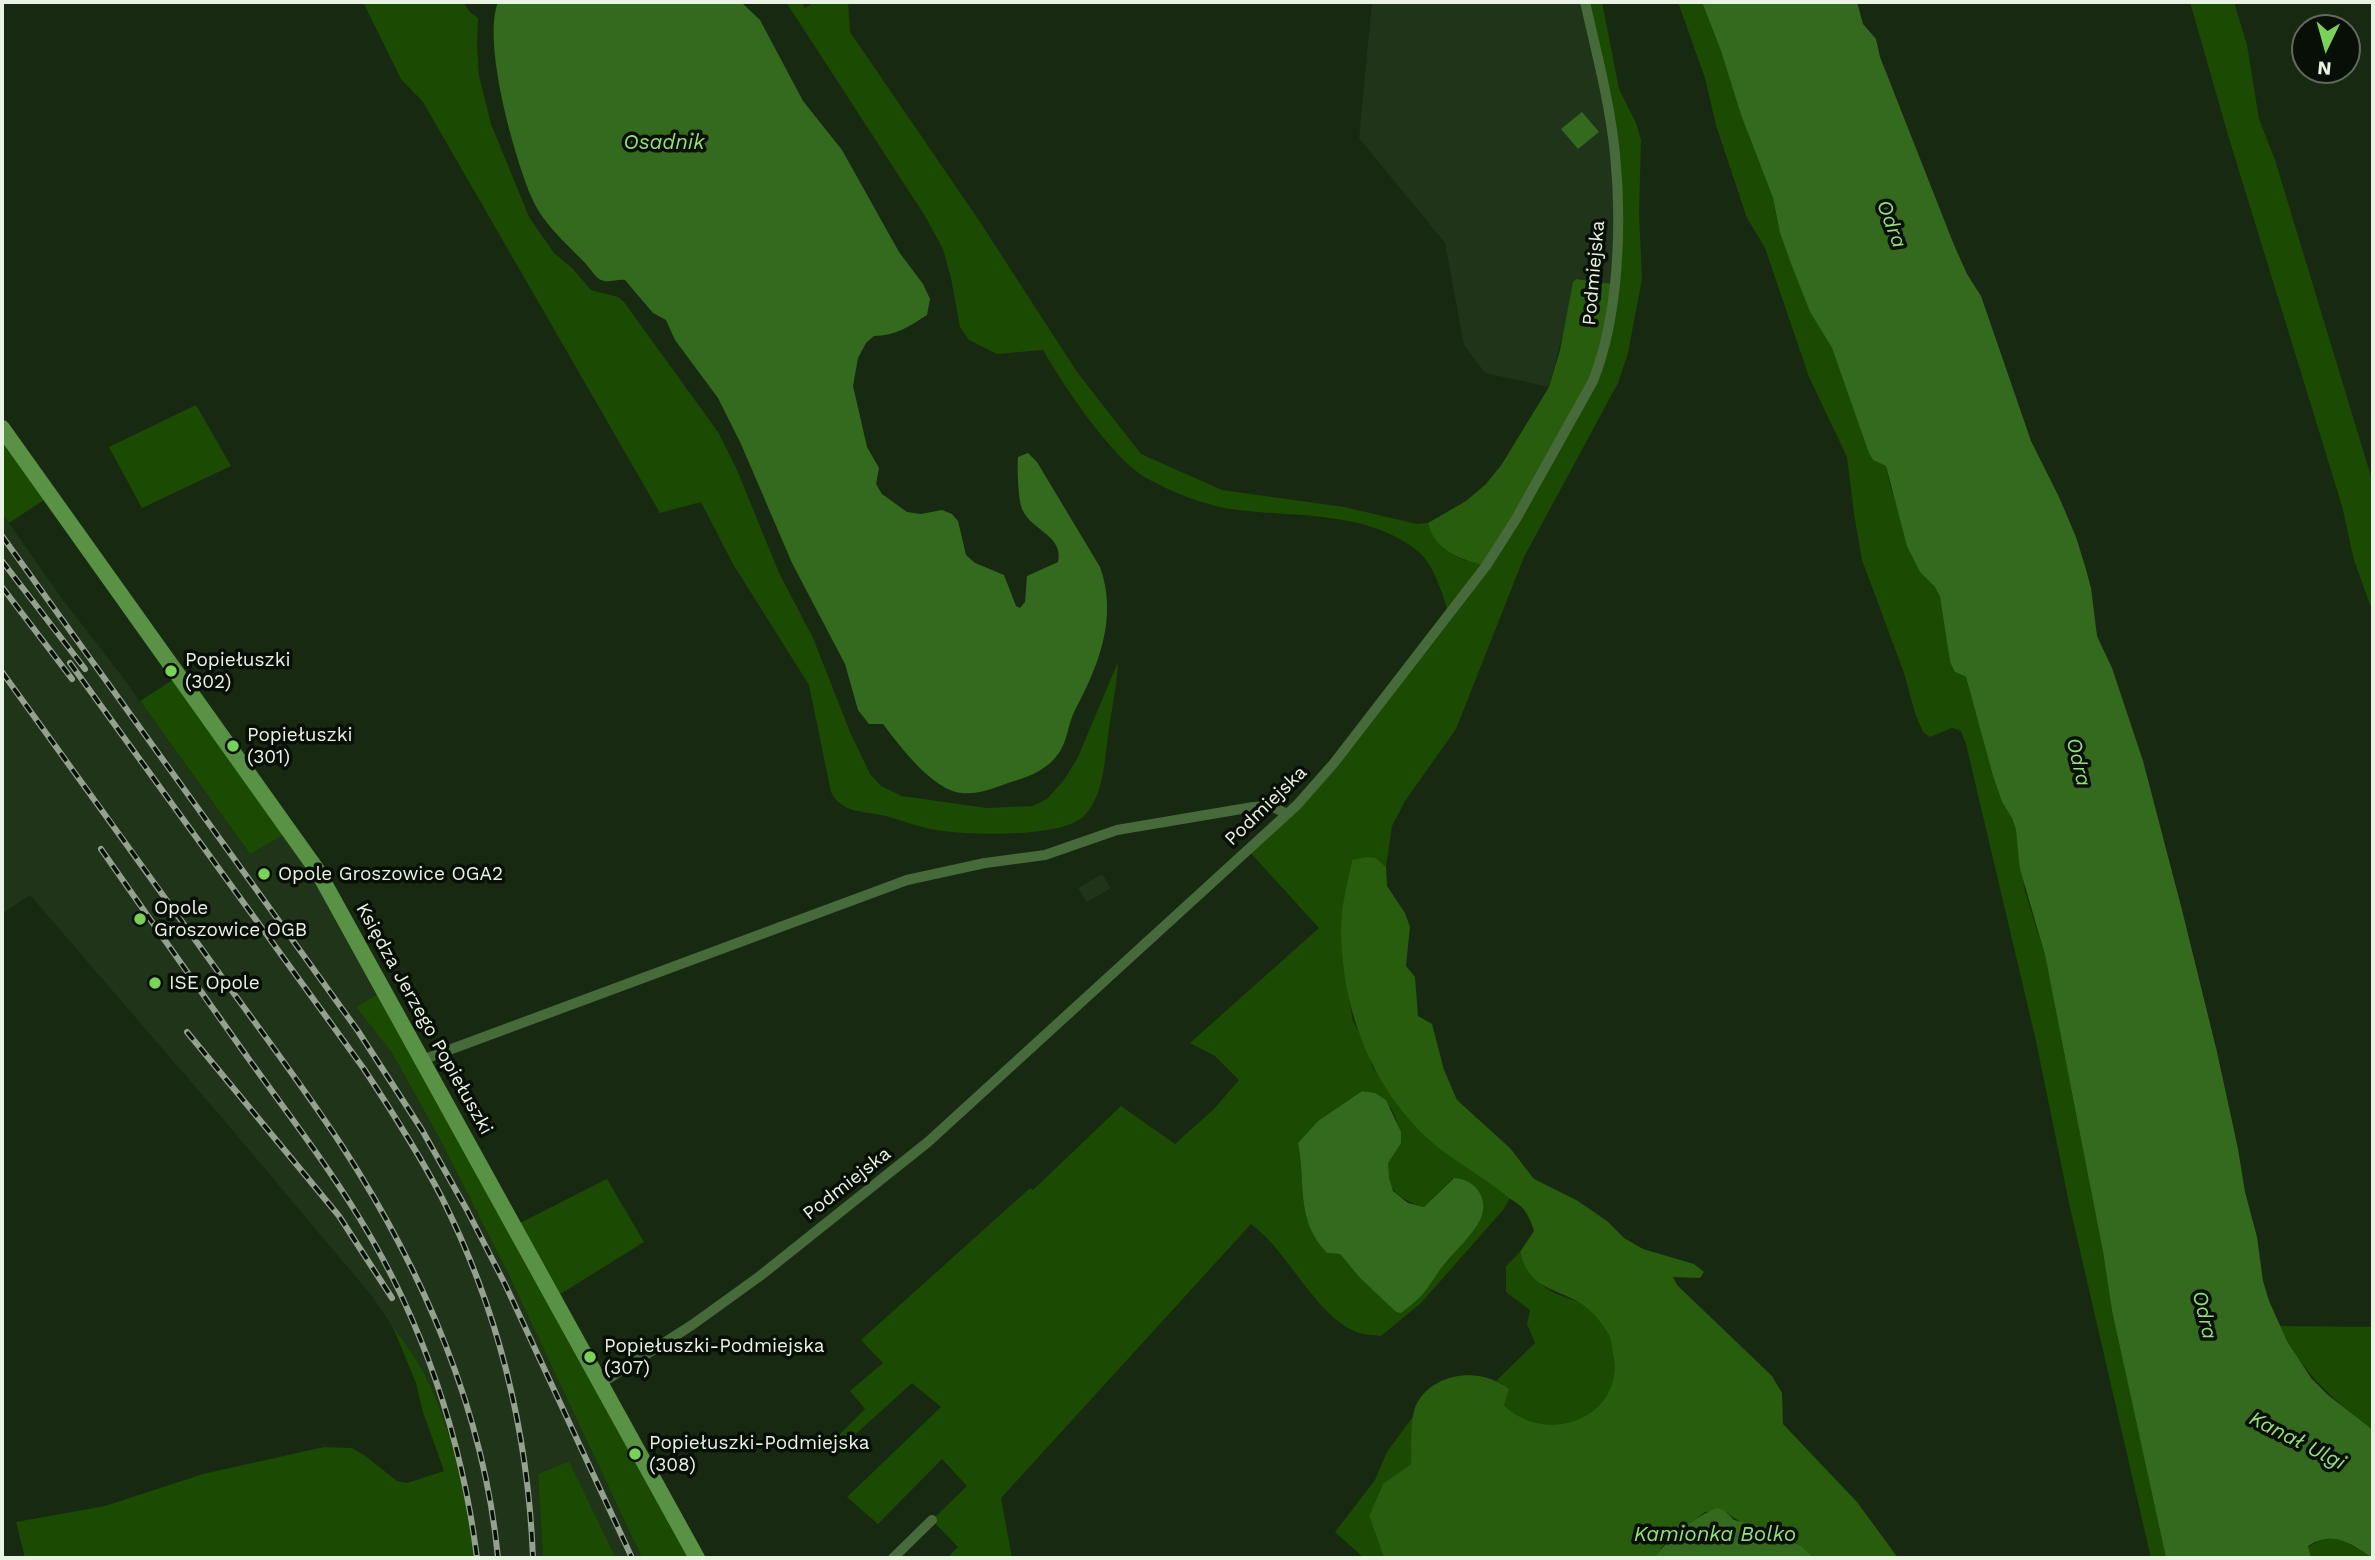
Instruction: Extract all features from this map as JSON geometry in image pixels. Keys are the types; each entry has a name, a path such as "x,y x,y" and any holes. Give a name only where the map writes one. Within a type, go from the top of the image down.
{"main road":[{"name":"Księdza Jerzego Popiełuszki","path":"2,428 317,870 697,1558"}],"street":[{"name":"Podmiejska","path":"596,1377 692,1325 760,1276 928,1142 1309,793 1486,566 1560,441 1592,380 1602,357 1611,314 1617,181 1610,124 1585,2"},
{"path":"422,1060 907,880 985,863 1045,855 1117,830 1253,807 1271,806 1287,814"},
{"path":"892,1558 932,1520"}],"shaded area":[{"path":"363,2 463,2 478,18 479,76 491,124 529,217 554,253 573,269 591,290 618,297 624,302 718,432 737,470 779,573 813,638 850,732 870,774 881,786 902,796 986,808 1033,806 1047,799 1064,780 1078,757 1118,662 1102,778 1096,798 1084,816 1073,823 1038,831 995,834 957,832 928,829 855,810 836,799 831,792 809,685 733,564 701,502 660,513 423,102 401,79"},
{"path":"786,2 801,2 805,8 814,2 848,2 850,32 980,222 1077,372 1141,454 1222,490 1344,507 1417,524 1428,523 1433,537 1442,547 1467,561 1611,314 1617,181 1584,2 1602,2 1619,89 1636,123 1641,140 1639,214 1642,279 1628,353 1618,383 1524,557 1456,729 1405,801 1392,826 1386,867 1376,858 1352,860 1341,923 1343,963 1353,1021 1368,1050 1372,1066 1432,1142 1510,1198 1503,1210 1421,1303 1381,1336 1357,1332 1326,1310 1277,1250 1251,1224 1001,1498 1012,1558 947,1558 958,1547 932,1520 967,1486 942,1459 878,1524 847,1497 941,1407 912,1383 839,1449 830,1444 865,1409 850,1391 883,1363 861,1340 1030,1188 1033,1190 1121,1106 1175,1144 1214,1109 1239,1080 1215,1056 1190,1043 1319,928 1247,849 1297,805 1449,615 1430,566 1420,553 1399,539 1354,522 1210,505 1169,489 1136,471 1091,422 1043,350 997,354 969,340 960,327 943,249 925,216","holes":["1362,1091 1386,1103 1398,1124 1401,1143 1388,1163 1387,1172 1391,1187 1409,1202 1424,1207 1453,1178 1479,1223 1432,1279 1396,1312 1360,1278 1340,1254 1327,1253 1310,1228 1303,1201 1298,1143 1318,1121"]},
{"path":"1372,2 1585,2 1615,152 1614,284 1577,279 1549,387 1485,373 1464,345 1445,243 1359,138"},
{"path":"1678,2 1702,2 1773,198 1780,233 1810,312 1832,348 1873,460 1886,466 1920,572 1935,587 1940,597 1950,662 1958,674 1966,677 1993,776 2016,830 2025,891 2045,955 2112,1311 2166,1558 2151,1558 2069,1203 2036,1041 1966,744 1961,731 1952,728 1930,737 1923,732 1915,713 1904,673 1862,560 1847,457 1809,377 1765,248 1747,218 1716,125 1705,78"},
{"path":"2190,2 2234,2 2247,45 2259,119 2275,160 2373,483 2373,613 2354,560 2342,506"},
{"path":"1576,279 1614,284 1602,357 1486,566 1458,557 1442,548 1431,533 1428,523 1466,501 1486,484 1502,464 1549,387 1560,350 1573,282"},
{"path":"196,405 231,466 142,508 109,447"},
{"path":"2,428 50,496 9,523 2,513"},
{"path":"2,513 249,853 290,831 384,990 356,1007 392,1053 437,1134 506,1269 642,1558 616,1558 569,1461 538,1474 543,1558 474,1558 463,1485 449,1432 424,1373 372,1296 30,895 2,914"},
{"path":"179,676 290,831 250,854 140,701"},
{"path":"1376,858 1386,867 1387,886 1405,913 1410,927 1406,966 1415,977 1418,1016 1432,1024 1444,1070 1457,1100 1510,1148 1534,1179 1578,1201 1607,1221 1624,1238 1643,1249 1694,1264 1704,1272 1700,1278 1673,1277 1677,1285 1772,1376 1782,1393 1783,1424 1857,1502 1898,1558 1814,1558 1791,1540 1746,1524 1725,1511 1705,1512 1665,1543 1654,1558 1384,1558 1369,1516 1383,1484 1411,1464 1414,1409 1425,1392 1435,1384 1460,1376 1486,1377 1509,1389 1504,1405 1521,1417 1541,1424 1560,1424 1579,1419 1595,1409 1607,1394 1614,1376 1611,1340 1597,1318 1577,1301 1539,1282 1525,1265 1520,1252 1534,1231 1524,1209 1444,1152 1420,1131 1399,1107 1367,1052 1348,992 1341,928 1352,860"},
{"path":"1102,874 1111,888 1087,902 1078,888"},
{"path":"384,990 514,1226 607,1179 644,1242 554,1298 697,1558 642,1558 506,1269 437,1134 392,1053 356,1007"},
{"path":"1520,1252 1527,1268 1540,1283 1588,1308 1611,1340 1614,1376 1607,1394 1595,1409 1579,1419 1560,1424 1541,1424 1521,1417 1504,1405 1503,1384 1496,1381 1535,1343 1527,1324 1530,1310 1506,1292 1506,1266"},
{"path":"392,1325 425,1375 444,1419 468,1511 474,1558 25,1558 16,1522 105,1506 203,1474 324,1447 352,1448 397,1481 407,1483 444,1471 422,1409 416,1383"},
{"path":"2279,1326 2373,1327 2373,1430 2319,1384 2299,1359"},
{"path":"1414,1415 1411,1464 1383,1485 1369,1516 1384,1558 1364,1558 1335,1532 1375,1480 1387,1452"},
{"path":"569,1461 616,1558 543,1558 538,1474"},
{"path":"2326,1537 2341,1539 2373,1558 2311,1558 2308,1547"}],"water":[{"name":"Osadnik","path":"498,2 741,2 760,20 803,101 842,150 899,252 923,284 930,299 927,315 896,332 874,336 866,343 858,358 853,386 867,447 879,468 876,484 882,494 907,512 921,514 942,510 952,514 958,521 966,555 975,563 1004,575 1016,606 1020,608 1025,602 1027,576 1058,562 1059,553 1052,540 1028,518 1021,507 1018,457 1028,453 1037,462 1100,567 1107,604 1103,640 1092,676 1072,716 1062,747 1045,767 1027,777 986,791 962,793 951,790 928,776 883,724 869,724 858,710 845,664 792,563 741,444 718,398 675,340 666,320 653,313 625,280 599,279 555,232 536,206 516,154 502,99 494,44 494,20"},
{"path":"1702,2 1857,2 1863,24 1876,39 1880,57 1954,245 1981,296 2031,441 2076,537 2091,588 2097,636 2112,668 2143,761 2182,910 2217,1052 2269,1301 2287,1341 2311,1378 2328,1395 2373,1430 2373,1558 2342,1540 2326,1539 2308,1546 2311,1558 2166,1558 2112,1311 2045,955 2020,869 2016,830 1993,776 1966,677 1955,672 1950,662 1940,597 1935,587 1920,572 1907,546 1886,466 1873,460 1869,453 1832,348 1810,312 1780,233 1773,198"},
{"path":"1582,112 1599,132 1578,149 1561,129"},
{"path":"1362,1091 1375,1093 1386,1100 1401,1132 1401,1143 1388,1163 1393,1191 1408,1203 1424,1207 1454,1178 1462,1179 1475,1187 1483,1200 1482,1216 1475,1229 1443,1265 1421,1296 1401,1313 1396,1312 1360,1278 1340,1254 1327,1253 1310,1228 1303,1201 1298,1143 1318,1121"},
{"name":"Kamionka Bolko","path":"1717,1508 1725,1511 1734,1520 1768,1528 1801,1546 1814,1558 1654,1558 1682,1529"}],"railway":[{"path":"2,536 358,1031 422,1130 505,1284 632,1558"},
{"path":"2,561 85,669"},
{"path":"2,587 72,679"},
{"path":"70,663 364,1069 441,1196 479,1283 506,1372 525,1464 533,1558"},
{"path":"2,672 297,1080 371,1193 423,1292 464,1395 491,1503 498,1558"},
{"path":"101,849 320,1157 382,1258 421,1340 450,1426 461,1469 477,1558"},
{"path":"187,1032 339,1216 392,1298"}],"place":[{"name":"Popiełuszki (302)","path":"171,671"},
{"name":"Popiełuszki (301)","path":"233,746"},
{"name":"Opole Groszowice OGA2","path":"264,874"},
{"name":"Opole Groszowice OGB","path":"140,919"},
{"name":"ISE Opole","path":"155,983"},
{"name":"Popiełuszki-Podmiejska (307)","path":"590,1357"},
{"name":"Popiełuszki-Podmiejska (308)","path":"635,1454"}],"water label":[{"name":"Odra","path":"1891,224"},
{"name":"Odra","path":"2078,762"},
{"name":"Odra","path":"2204,1315"},
{"name":"Kanał Ulgi","path":"2297,1441"}]}
